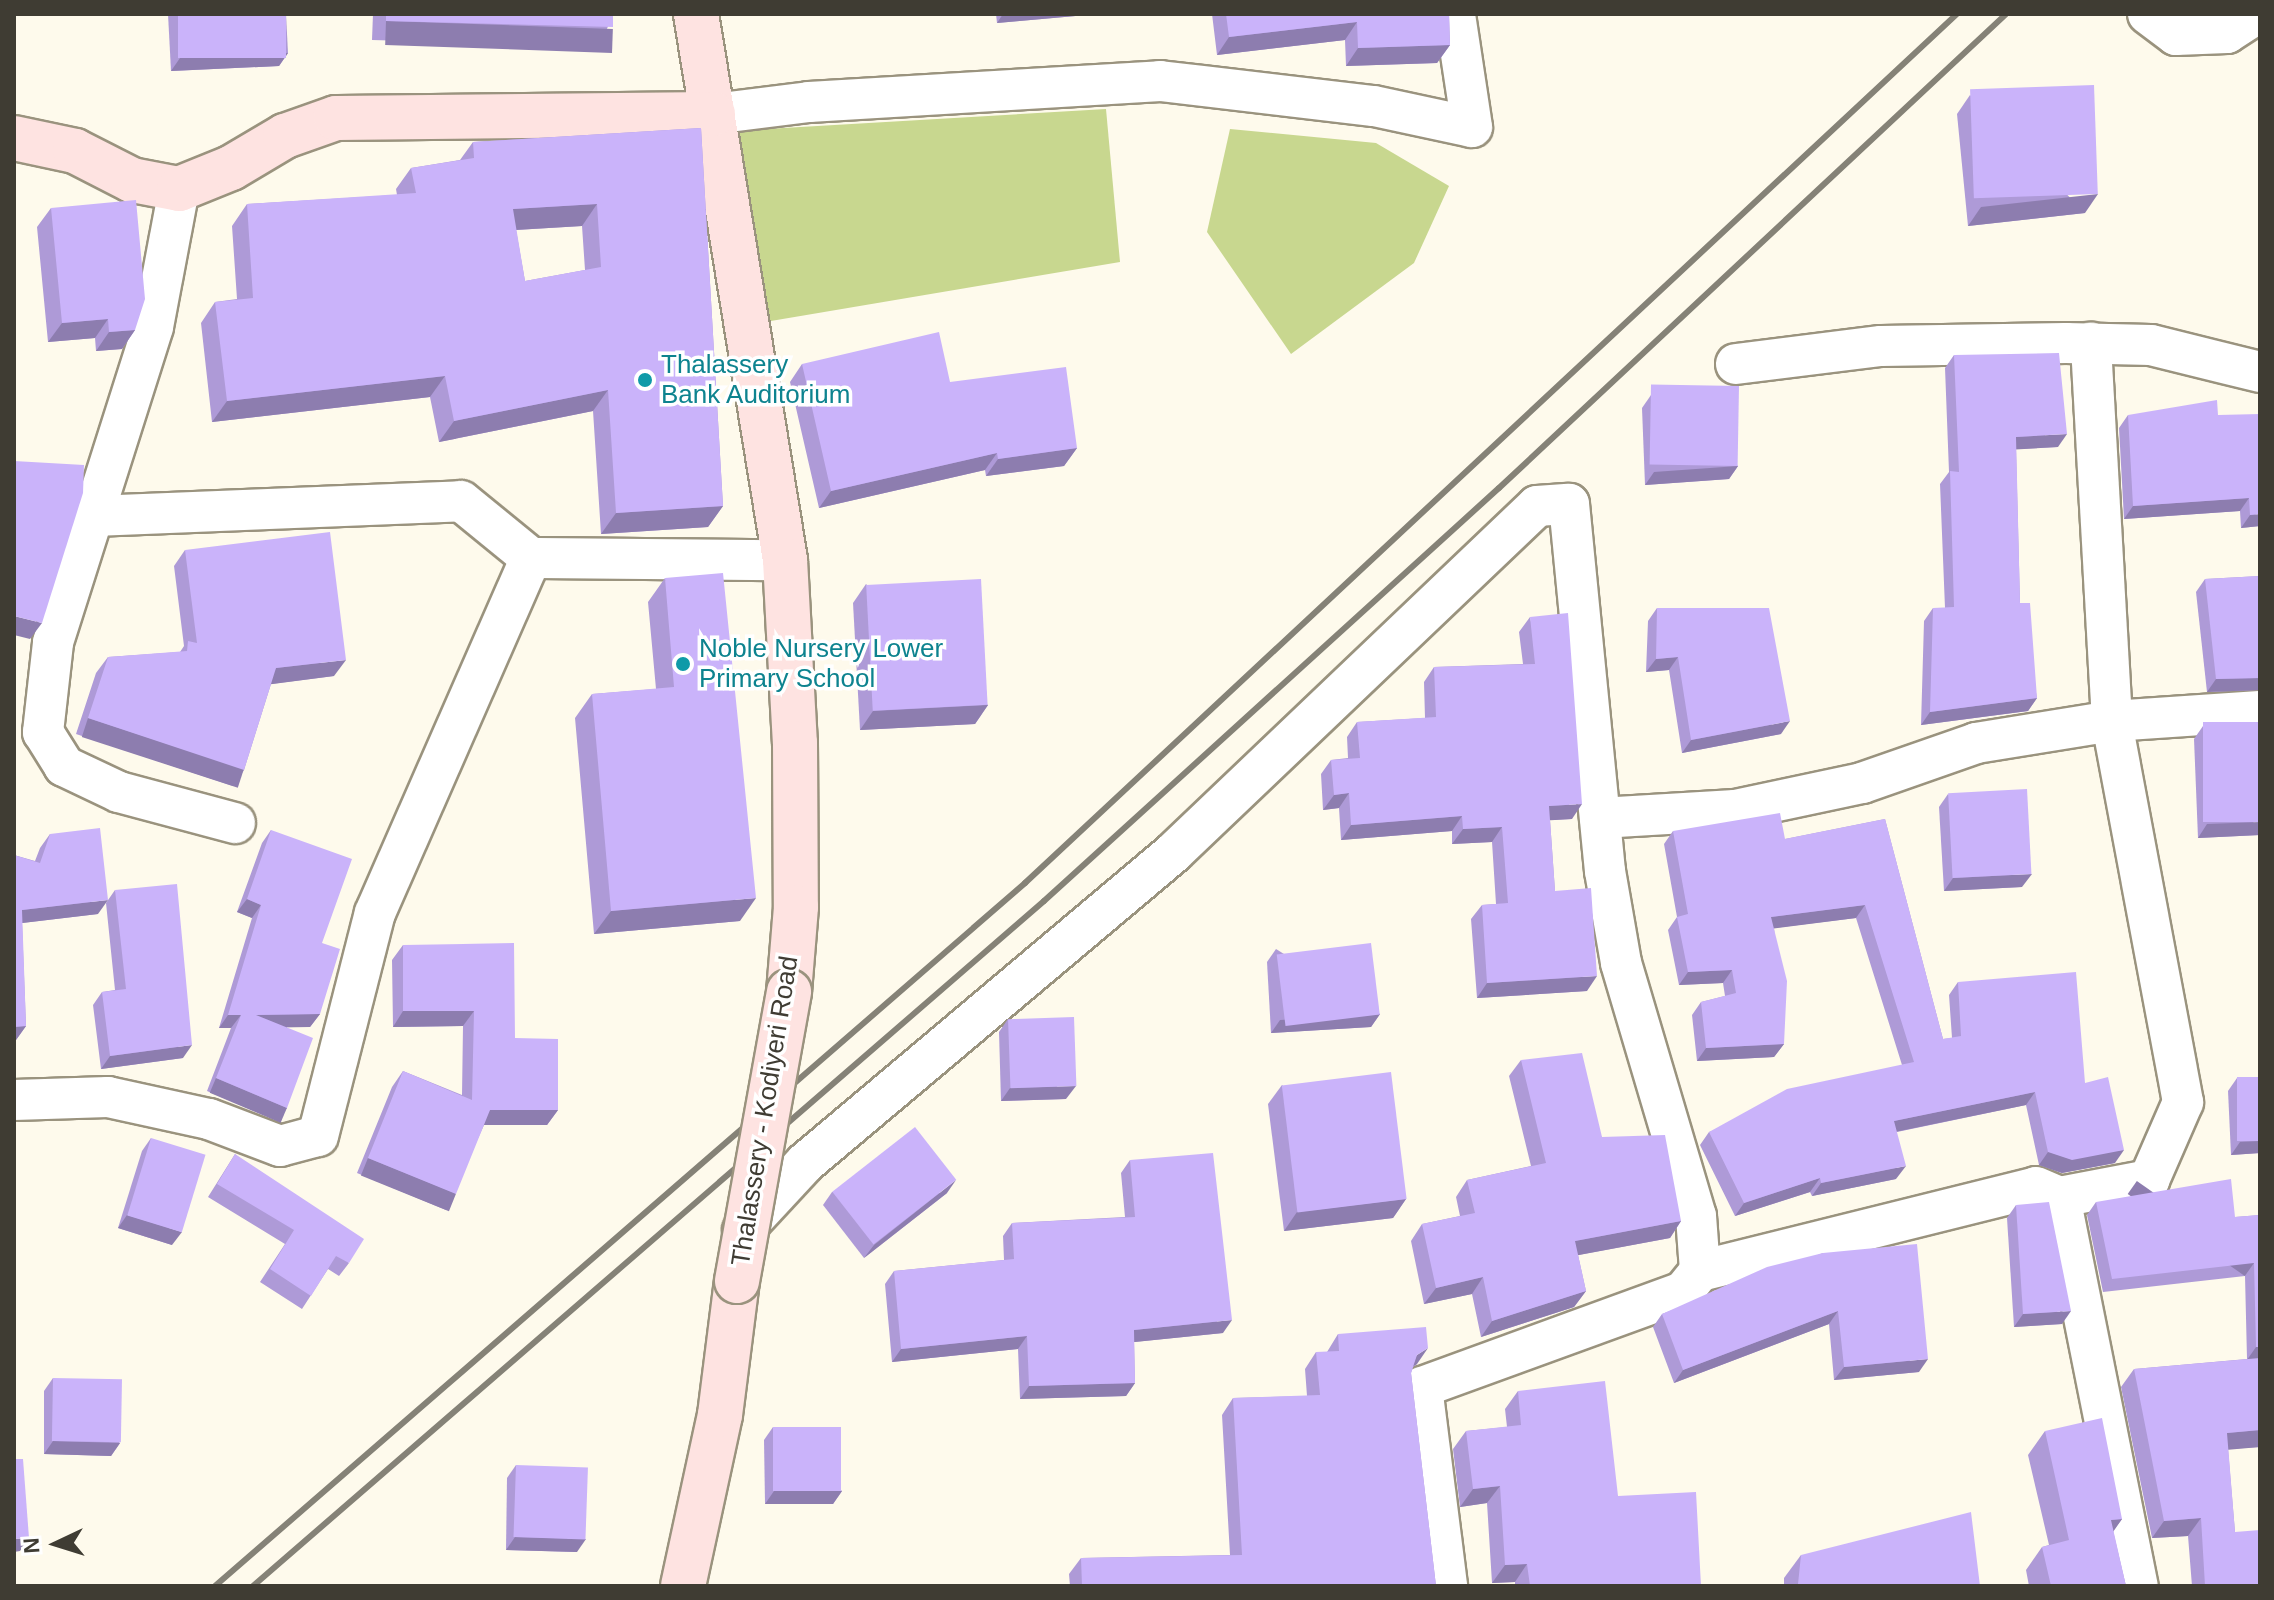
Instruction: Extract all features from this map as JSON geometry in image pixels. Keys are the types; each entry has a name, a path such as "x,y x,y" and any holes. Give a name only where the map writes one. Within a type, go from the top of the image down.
{"main road":[{"name":"Thalassery - Kodiyeri Road","path":"683,1586 720,1415 743,1230 789,992 796,907 795,743 785,560 696,14"},
{"path":"14,138 75,151 132,180 179,189 231,168 285,136 336,118 713,114"}],"street":[{"path":"713,114 809,102 1160,81 1374,106 1472,127 1455,14"},
{"path":"2148,14 2176,35 2227,33 2256,14"},
{"path":"179,189 153,327 53,643 43,732 64,766 119,792 235,823"},
{"path":"1447,1586 1422,1387 1683,1292 1700,1271 2036,1187 2060,1197 2149,1180 2183,1102 2112,721 2091,343"},
{"path":"1736,364 1881,346 2091,343 2151,345 2260,372"},
{"path":"95,516 461,501 531,558 785,560"},
{"path":"743,1230 805,1163 1173,853 1537,506 1569,504 1600,818 1621,963 1696,1216 1700,1271"},
{"path":"14,1100 108,1097 209,1119 280,1146 318,1136 375,913 531,558"},
{"path":"1600,818 1735,810 1862,783 1976,743 2112,721 2260,711"},
{"path":"2060,1197 2138,1586"}],"green space":[{"path":"1106,109 1120,262 759,323 730,131"},
{"path":"1230,129 1376,143 1449,186 1414,263 1291,354 1207,232"}],"building":[{"path":"178,14 286,14 286,58 178,58"},
{"path":"386,14 613,14 613,27 386,21"},
{"path":"1226,14 1449,14 1450,45 1358,48 1357,22 1229,37"},
{"path":"2094,85 2098,194 1974,198 1970,89"},
{"path":"701,128 723,506 616,513 608,390 454,421 445,376 227,401 215,302 253,298 247,204 416,193 411,168 474,158 473,142","holes":["597,204 601,267 525,281 513,209"]},
{"path":"136,200 145,299 135,330 109,332 108,319 62,323 51,208"},
{"path":"939,332 950,382 1066,367 1077,448 998,459 997,453 831,491 802,364"},
{"path":"2059,353 2067,434 2016,437 2020,603 2030,603 2037,698 1930,712 1933,608 1954,607 1950,471 1959,472 1954,355"},
{"path":"1651,384 1739,386 1738,466 1650,464"},
{"path":"2217,400 2218,415 2260,414 2260,514 2250,515 2249,498 2133,506 2128,415"},
{"path":"14,461 84,465 83,493 42,623 14,616"},
{"path":"330,532 346,660 276,668 244,770 88,718 108,657 187,651 188,641 197,643 185,550"},
{"path":"723,573 756,898 611,911 592,694 674,687 665,578"},
{"path":"2260,576 2260,678 2216,679 2205,579"},
{"path":"981,579 988,705 873,711 866,585"},
{"path":"1657,608 1769,608 1790,721 1691,740 1678,657 1656,659"},
{"path":"1568,613 1582,804 1549,806 1555,891 1591,888 1597,976 1487,983 1482,905 1508,903 1502,827 1463,829 1462,816 1351,825 1349,793 1334,795 1331,760 1360,758 1357,722 1436,717 1434,667 1535,664 1530,617"},
{"path":"2203,722 2260,722 2260,822 2203,822"},
{"path":"2027,789 2031,874 1953,878 1948,793"},
{"path":"1780,813 1785,839 1885,819 1943,1039 1961,1036 1958,982 2076,972 2085,1083 2108,1077 2124,1150 2072,1160 2048,1152 2035,1092 1894,1121 1906,1166 1821,1183 1820,1178 1744,1203 1709,1132 1787,1089 1914,1062 1865,905 1771,917 1787,981 1784,1044 1706,1048 1701,1002 1736,993 1732,970 1688,972 1677,917 1688,914 1673,831"},
{"path":"100,828 108,900 22,910 26,1026 14,1027 14,855 40,863 50,834"},
{"path":"271,830 352,859 322,943 340,949 320,1014 256,1015 313,1038 287,1108 216,1078 241,1015 228,1015 261,905 247,899"},
{"path":"177,884 192,1045 110,1056 102,992 126,989 115,890"},
{"path":"514,943 515,1038 558,1039 558,1110 490,1110 456,1194 368,1158 403,1071 472,1100 474,1011 403,1011 403,945"},
{"path":"1371,943 1380,1014 1285,1026 1277,955"},
{"path":"1074,1017 1076,1086 1010,1088 1008,1019"},
{"path":"1582,1053 1602,1137 1665,1135 1681,1221 1575,1241 1586,1291 1492,1321 1483,1277 1436,1288 1422,1224 1475,1213 1467,1180 1546,1163 1521,1060"},
{"path":"1391,1072 1407,1199 1297,1212 1282,1085"},
{"path":"2237,1077 2260,1077 2260,1141 2237,1141"},
{"path":"915,1127 956,1180 874,1244 832,1192"},
{"path":"151,1138 206,1155 182,1232 127,1215"},
{"path":"1213,1153 1232,1320 1134,1330 1135,1383 1029,1386 1027,1336 901,1349 894,1271 1014,1259 1012,1223 1135,1217 1130,1160"},
{"path":"235,1154 364,1239 349,1263 336,1256 311,1296 270,1269 294,1230 217,1184"},
{"path":"2231,1179 2235,1217 2260,1215 2260,1347 2256,1347 2254,1263 2112,1279 2096,1202"},
{"path":"2049,1202 2071,1311 2023,1314 2016,1205"},
{"path":"1917,1244 1928,1359 1844,1367 1838,1311 1683,1370 1662,1314 1767,1267 1823,1253"},
{"path":"1426,1327 1428,1348 1417,1355 1411,1373 1436,1586 1082,1586 1081,1558 1242,1555 1233,1398 1320,1395 1316,1352 1339,1351 1338,1334"},
{"path":"2260,1358 2260,1430 2227,1433 2235,1532 2260,1530 2260,1586 2205,1586 2201,1518 2164,1521 2134,1369"},
{"path":"53,1378 122,1379 121,1442 52,1441"},
{"path":"1605,1381 1618,1496 1696,1492 1701,1586 1530,1586 1527,1564 1505,1565 1500,1486 1473,1489 1466,1431 1521,1425 1518,1391"},
{"path":"2102,1418 2122,1519 2111,1520 2126,1586 2051,1586 2042,1547 2069,1540 2045,1431"},
{"path":"773,1427 841,1427 841,1491 773,1491"},
{"path":"14,1459 23,1459 29,1538 14,1539"},
{"path":"516,1465 588,1468 585,1539 513,1537"},
{"path":"1971,1512 1980,1586 1783,1586 1798,1584 1801,1555"}],"railway":[{"path":"215,1586 1025,883 1957,14"},
{"path":"253,1586 1044,901 1499,488 2006,14"}],"place":[{"name":"Thalassery Bank Auditorium","path":"645,380"},
{"name":"Noble Nursery Lower Primary School","path":"683,664"}]}
